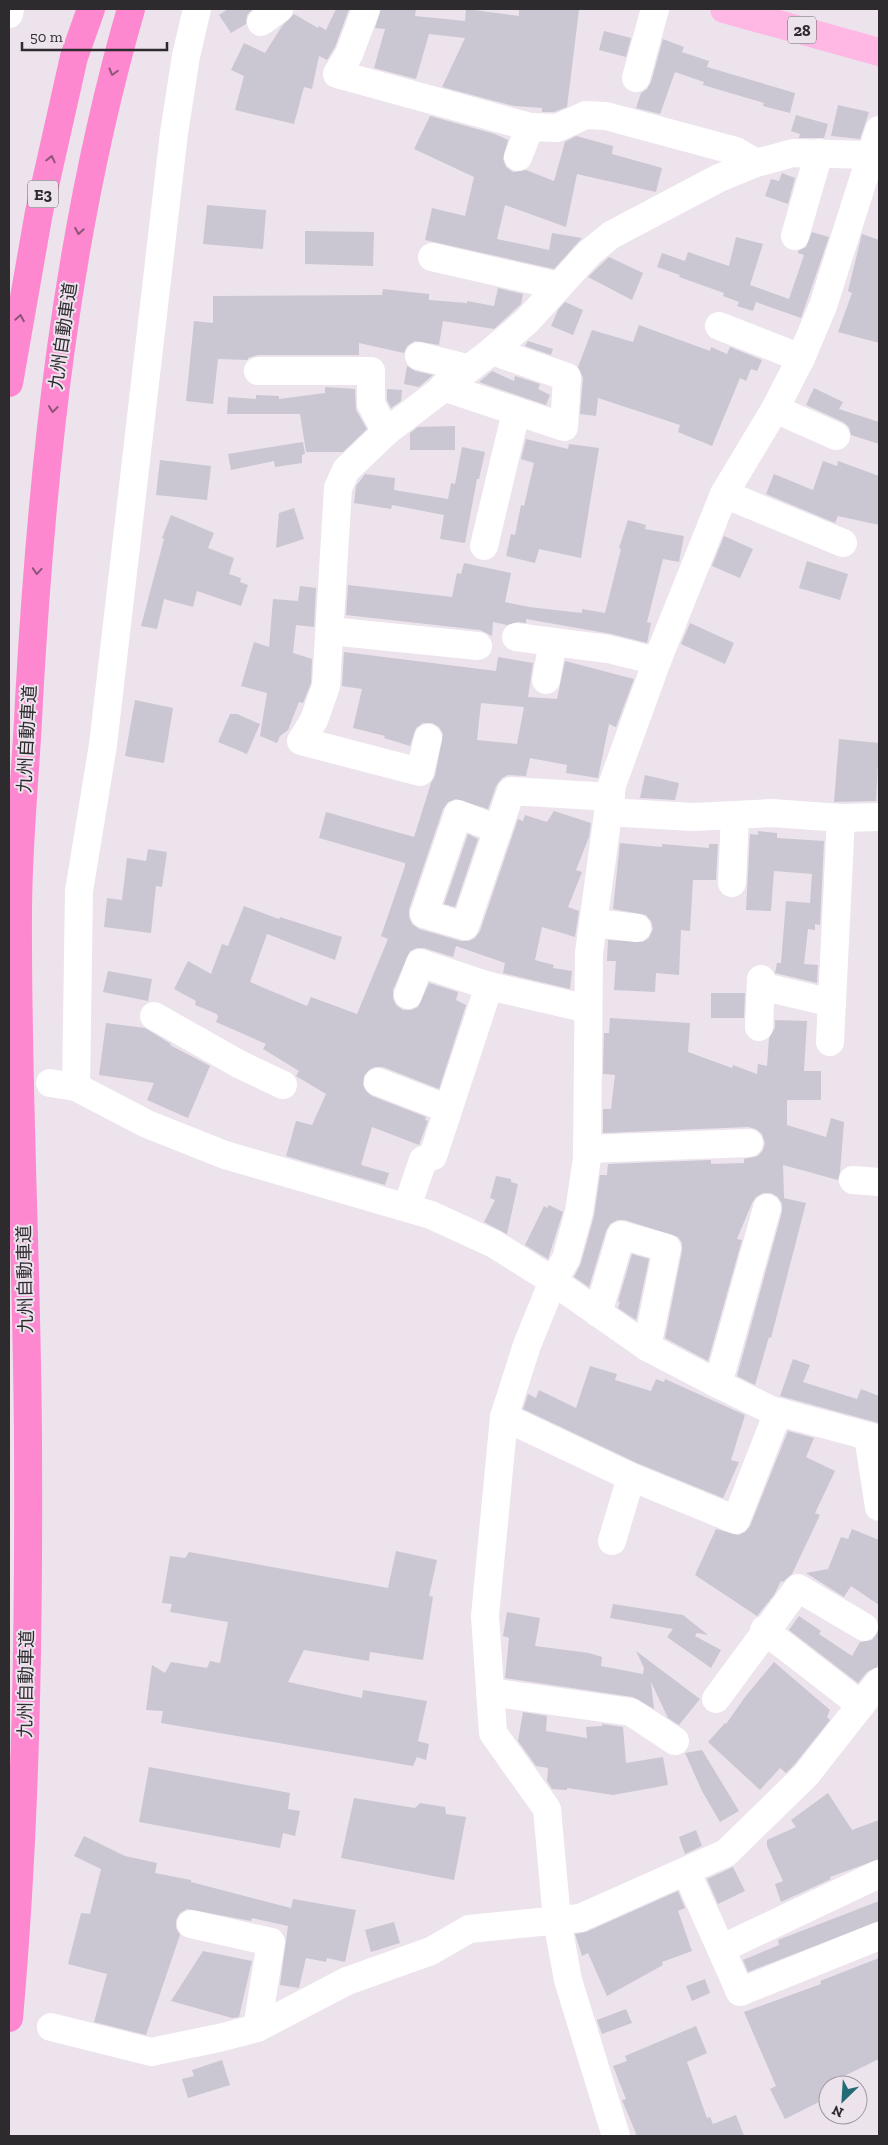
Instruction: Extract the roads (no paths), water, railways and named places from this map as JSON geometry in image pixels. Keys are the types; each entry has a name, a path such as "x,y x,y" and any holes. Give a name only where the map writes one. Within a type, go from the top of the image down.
{"highway":[{"name":"E3","path":"9,384 38,212 74,57 91,9"},
{"name":"九州自動車道","path":"9,2018 15,1952 26,1703 28,1439 18,910 31,664 40,530 54,402 80,220 112,76 131,9"}],"main road":[{"name":"28","path":"724,9 879,52"}],"street":[{"path":"9,14 10,9"},
{"path":"197,9 186,56 174,133 105,735 79,891 63,1085 147,1124 225,1155 431,1215 494,1244 553,1281 647,1347 718,1384 778,1412 874,1438 879,1507"},
{"path":"366,9 350,54 337,74 530,127 557,128 586,115 606,116 736,151 756,163"},
{"path":"636,78 655,9"},
{"path":"518,157 530,127"},
{"path":"795,236 819,152"},
{"path":"428,738 420,772 301,741 314,720 326,686 338,488 346,470 386,432 467,368 492,351 527,320 589,253 612,235 711,182 756,163 793,153 874,154 823,306 801,358 775,409 724,494 657,661 612,785 590,953 587,1149 579,1212 566,1260 553,1281 527,1345 504,1417 485,1616 493,1733 547,1809 557,1920 568,1980 616,2136"},
{"path":"432,257 559,286"},
{"path":"718,326 801,358"},
{"path":"443,387 564,428 567,377 492,351"},
{"path":"419,356 467,368"},
{"path":"258,371 371,371 371,404 386,432"},
{"path":"775,409 836,436"},
{"path":"484,546 516,412"},
{"path":"724,494 843,543"},
{"path":"330,631 478,646"},
{"path":"516,637 608,649 657,661"},
{"path":"546,680 554,642"},
{"path":"497,829 511,791 692,817 772,813 841,818 879,817"},
{"path":"732,883 735,815"},
{"path":"830,1042 841,818"},
{"path":"595,923 637,928"},
{"path":"408,995 420,963 489,986 588,1009"},
{"path":"758,1027 761,982 832,1003"},
{"path":"407,1207 423,1160 433,1156 489,986"},
{"path":"154,1016 239,1064 283,1085"},
{"path":"378,1082 448,1109"},
{"path":"587,1149 749,1144"},
{"path":"718,1384 767,1208"},
{"path":"598,1313 621,1235 666,1248 647,1347"},
{"path":"504,1417 632,1477 736,1520 778,1412"},
{"path":"612,1541 632,1477"},
{"path":"716,1699 764,1630 798,1588 864,1627"},
{"path":"764,1630 861,1705"},
{"path":"51,2027 151,2052 257,2028 347,1982 431,1951 468,1929 580,1918 726,1853 806,1775 879,1682"},
{"path":"490,1692 631,1712 675,1741"},
{"path":"686,1871 740,1992 879,1936"},
{"path":"721,1949 879,1874"},
{"path":"191,1924 272,1942 257,2028"}]}
